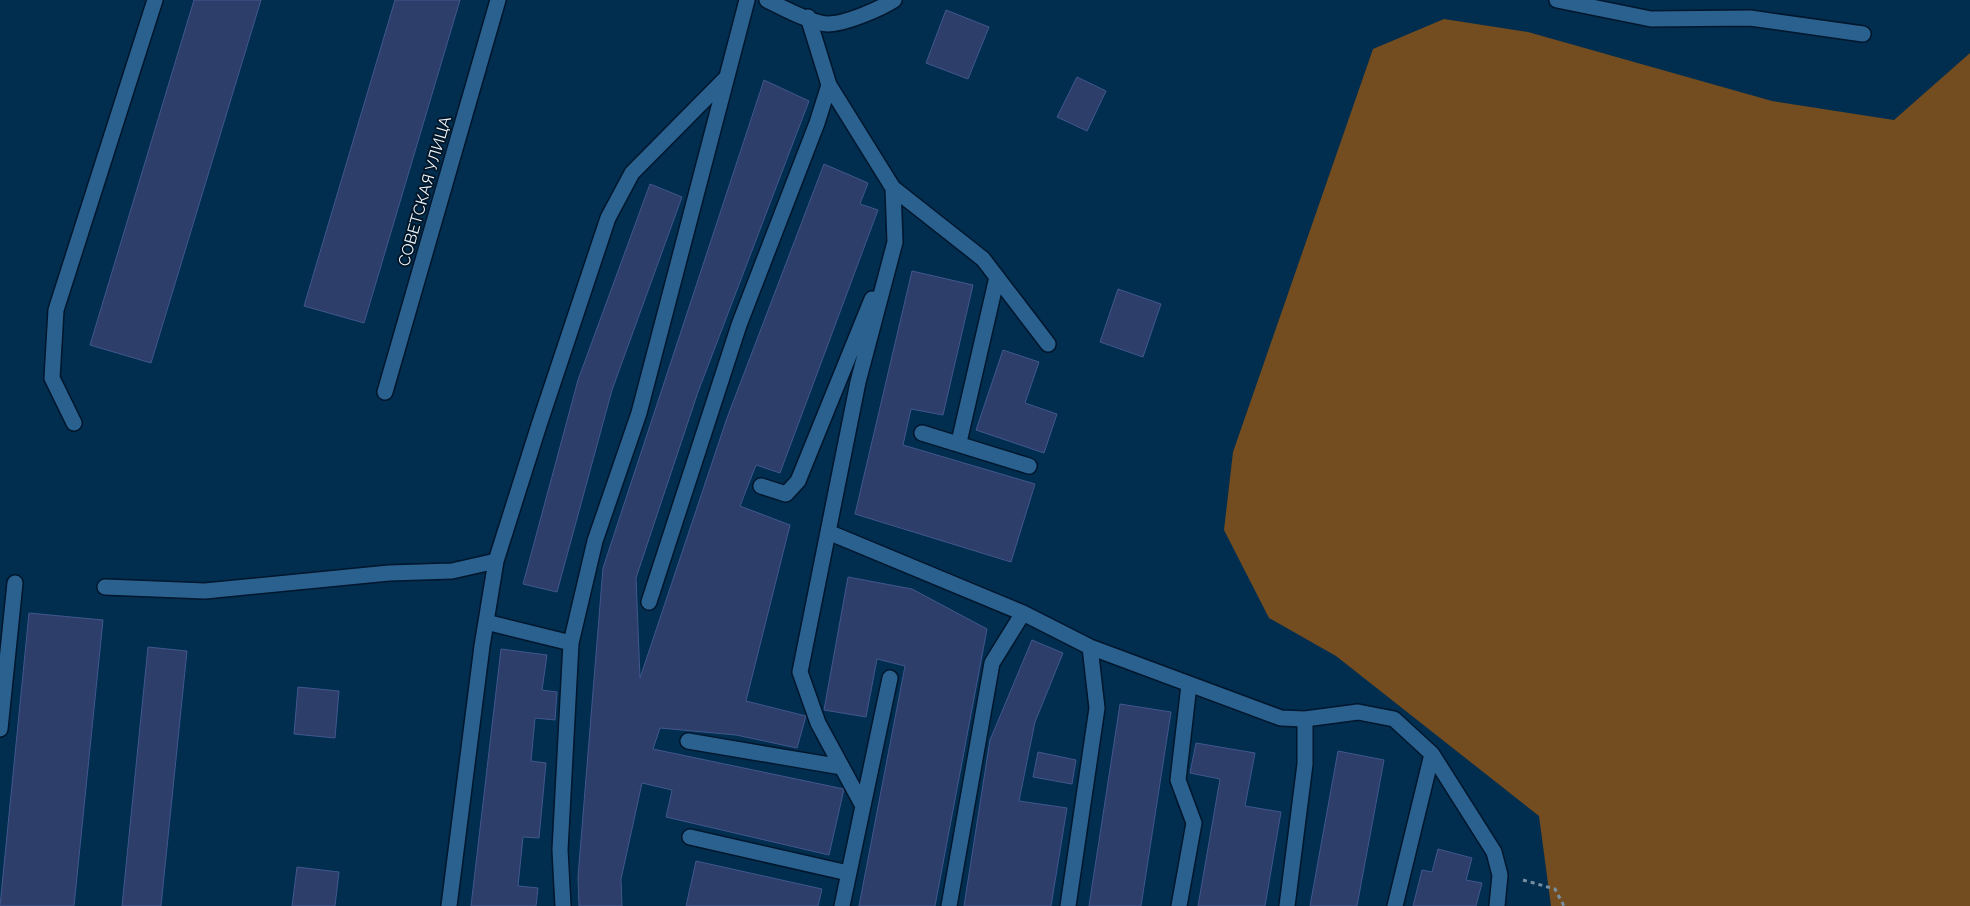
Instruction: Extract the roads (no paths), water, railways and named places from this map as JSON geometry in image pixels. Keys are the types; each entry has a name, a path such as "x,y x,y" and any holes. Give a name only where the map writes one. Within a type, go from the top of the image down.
{"street":[{"path":"74,423 52,378 56,310 156,0"},
{"name":"СОВЕТСКАЯ УЛИЦА","path":"385,392 498,0"},
{"path":"563,906 560,850 571,643 595,541 639,413 747,0"},
{"path":"767,0 808,18 828,24 876,11 894,0"},
{"path":"1557,0 1651,19 1750,18 1863,34"},
{"path":"808,18 829,85 893,188 983,259 1048,344"},
{"path":"448,906 486,622 496,562 539,424 608,218 632,173 727,76"},
{"path":"649,602 739,326 817,123 829,85"},
{"path":"863,806 818,723 800,672 858,382 895,242 893,188"},
{"path":"761,486 786,494 798,481 895,242"},
{"path":"959,442 997,277"},
{"path":"922,433 959,442 1029,466"},
{"path":"828,532 1023,613 1090,647 1281,718 1306,719 1358,712 1394,719 1432,754 1494,852 1500,875 1497,906"},
{"path":"105,586 205,591 388,573 452,571 496,562"},
{"path":"0,729 14,583"},
{"path":"949,906 992,663 1023,613"},
{"path":"486,622 571,643"},
{"path":"1068,906 1097,708 1090,647"},
{"path":"842,906 890,678"},
{"path":"1178,906 1194,823 1178,780 1189,685"},
{"path":"1286,906 1305,764 1306,719"},
{"path":"688,741 842,767"},
{"path":"1395,906 1432,754"},
{"path":"690,837 848,874"}]}
